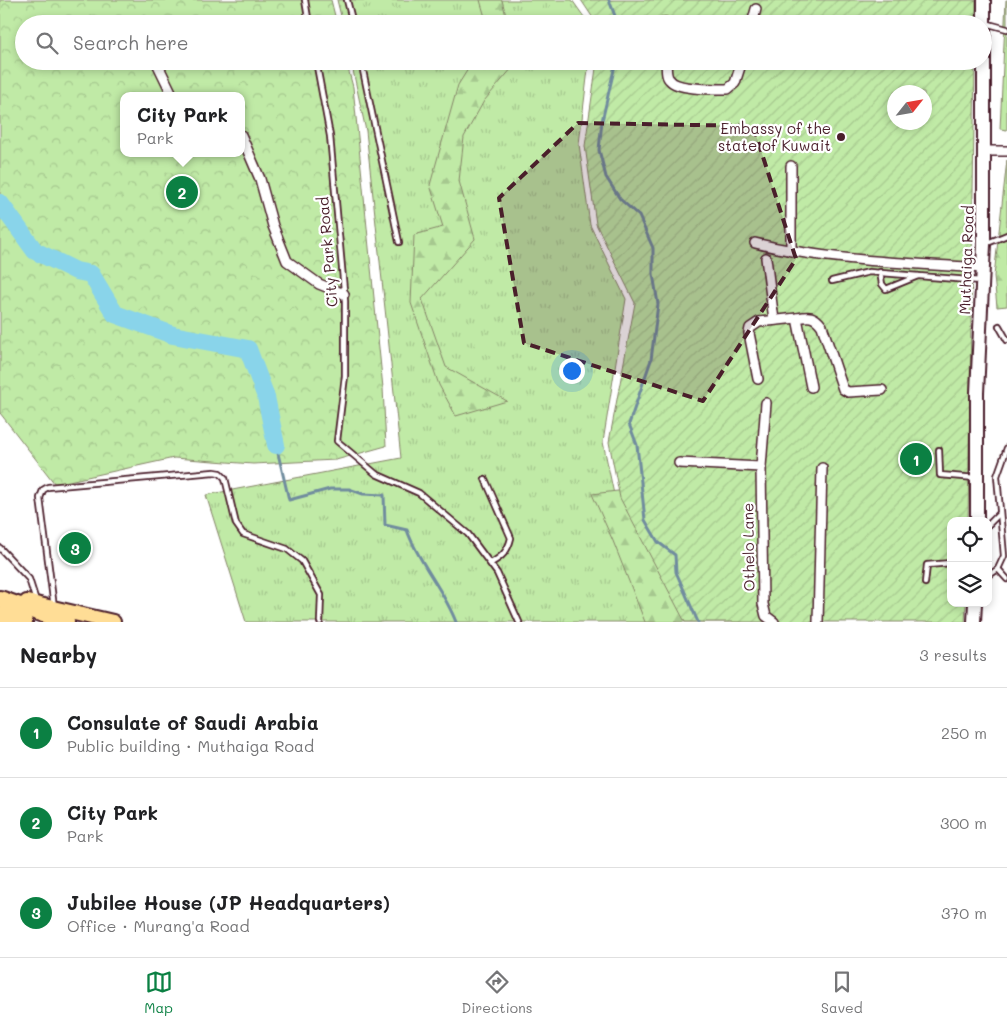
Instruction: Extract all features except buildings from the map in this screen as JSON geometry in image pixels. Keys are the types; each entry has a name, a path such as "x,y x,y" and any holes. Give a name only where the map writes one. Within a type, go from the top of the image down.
{"highway":[{"path":"2,603 24,622"},
{"path":"2,603 66,622"}],"main road":[{"name":"Muthaiga Road","path":"984,0 984,15"},
{"name":"Muthaiga Road","path":"977,517 977,393 984,245 984,70"},
{"path":"2,603 36,604 113,622"},
{"path":"974,622 975,607"}],"street":[{"path":"754,15 756,9"},
{"path":"160,70 171,92"},
{"path":"667,70 670,82 678,86 728,89 735,83 739,70"},
{"path":"245,144 260,178 273,226 287,261 319,284 344,294"},
{"path":"985,151 1007,151"},
{"path":"791,166 791,251"},
{"path":"755,244 791,251 983,274"},
{"path":"766,258 774,320"},
{"path":"758,379 749,333 750,328 759,322 810,316 817,319 822,326 843,389 848,392 882,390"},
{"path":"797,318 811,387"},
{"name":"Othelo Lane","path":"766,403 761,467 763,604 766,616 774,622"},
{"path":"679,462 761,467"},
{"path":"818,622 822,468"}],"lane":[{"path":"305,0 308,15"},
{"path":"347,0 350,15"},
{"path":"992,25 1007,29"},
{"name":"City Park Road","path":"318,70 330,136 344,294 344,376 337,441 368,469 412,489 444,512 468,534 492,563"},
{"path":"362,70 399,242"},
{"path":"984,245 1007,235"},
{"path":"832,280 869,272 920,275 983,274"},
{"path":"880,272 882,284 886,289 920,275"},
{"path":"999,326 1007,340"},
{"path":"992,573 998,569 1004,556 998,476 1007,448"},
{"path":"939,450 940,475 977,478"},
{"path":"54,608 40,498 43,490 48,487 214,472 220,473 225,478 236,524 243,534 287,549 302,561 321,595 320,622"},
{"path":"485,479 510,538 509,548 502,557 492,563 519,622"},
{"path":"992,521 1000,513"},
{"path":"0,548 29,579 36,604"},
{"path":"925,583 927,565 947,563"},
{"path":"998,569 1007,579"}],"highlighted area":[{"path":"578,123 753,126 796,259 703,401 524,343 499,198"}],"green space":[{"path":"0,0 331,0 335,15 15,15 15,70 348,70 353,87 383,388 386,446 336,460 253,464 174,458 55,484 0,413"},
{"path":"337,0 572,0 583,15 341,15"},
{"path":"480,0 502,0 506,15 484,15"},
{"path":"581,0 976,0 976,15 591,15"},
{"path":"1007,0 1007,130 1000,129"},
{"path":"353,70 588,70 579,144 590,225 626,299 603,442 615,499 677,622 246,622 206,495 401,458 366,131"},
{"path":"467,70 510,70 484,101 464,137 459,181 475,239 422,299 446,367 507,401 456,416 439,385 411,303 414,235 443,227 430,185 458,85"},
{"path":"596,70 975,70 968,517 947,517 947,607 966,607 965,622 685,622 620,498 609,442 635,303 596,224 585,146"},
{"path":"1007,160 1007,306 997,307 994,276"},
{"path":"626,490 742,622 645,622 592,494"}],"waterway":[{"path":"609,0 615,15"},
{"path":"614,70 602,121 599,150 606,177 620,199 639,216 653,248 653,274 658,304 651,360 629,424 637,445 645,520 658,542 675,555 676,572 698,622"},
{"path":"0,203 35,251 76,271 91,274 115,314 173,335 248,349 266,397 276,445"},
{"path":"276,445 289,500 330,489 349,489 363,494 384,495 385,525 407,530 418,554 445,598 456,622"}],"place":[{"name":"Embassy of the state of Kuwait","path":"841,137"},
{"name":"City Park","path":"182,192"},
{"name":"Consulate of Saudi Arabia","path":"916,459"},
{"name":"Jubilee House (JP Headquarters)","path":"75,548"}]}
